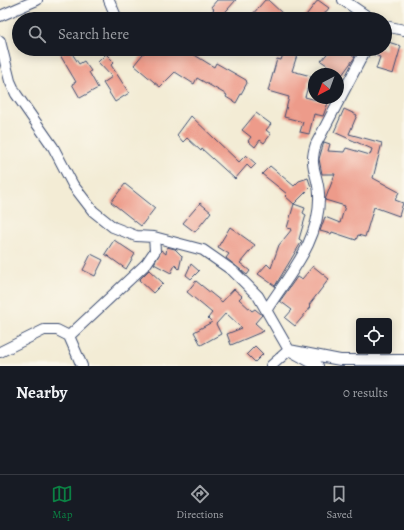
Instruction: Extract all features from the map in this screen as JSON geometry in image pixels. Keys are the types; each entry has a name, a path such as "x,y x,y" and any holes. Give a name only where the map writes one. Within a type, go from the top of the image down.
{"street":[{"path":"0,16 37,0"},
{"path":"109,0 114,12"},
{"path":"343,0 361,12"},
{"path":"392,27 404,30"},
{"path":"0,41 2,64 16,94 53,147 73,185 93,211 113,227 136,236 154,237 204,250 233,271 258,296 289,350 318,366"},
{"path":"266,309 309,246 316,228 319,193 313,171 312,156 316,144 362,56"},
{"path":"69,336 146,264 155,251 154,237"},
{"path":"0,352 44,330 57,330 69,336 82,366"},
{"path":"289,350 340,360 404,360"},
{"path":"271,366 289,350"}],"building":[{"path":"217,0 236,0 225,12 211,12 214,9 211,7"},
{"path":"265,0 268,0 281,12 255,12"},
{"path":"318,0 329,8 326,12 309,12"},
{"path":"392,43 401,46 393,74 376,69 380,57 377,56 392,56"},
{"path":"61,56 74,56 79,64 84,61 91,71 89,72 98,88 80,98 72,84 76,82"},
{"path":"104,56 108,56 114,62 111,65 129,93 115,102 103,83 112,77 98,62"},
{"path":"141,56 196,56 214,67 216,63 246,80 247,83 236,103 226,97 227,95 197,78 194,84 175,72 160,87 134,65"},
{"path":"282,56 297,56 292,71 308,75 308,86 305,97 308,98 308,104 328,104 323,116 314,114 309,134 300,132 303,122 284,117 289,97 268,91 277,59 281,60"},
{"path":"325,56 355,57 344,72 344,68 332,68 321,61"},
{"path":"344,109 357,115 349,134 382,143 373,178 399,192 395,200 403,203 399,216 374,207 365,237 358,235 356,240 332,232 331,234 320,231 325,217 340,223 345,206 325,200 335,174 322,174 319,159 324,142 330,144 328,151 344,152 346,148 370,155 372,149 334,132"},
{"path":"256,113 271,124 266,130 271,134 264,143 260,140 255,147 248,141 251,137 242,130"},
{"path":"191,116 239,162 246,155 256,164 251,169 247,165 235,179 202,149 201,151 187,138 183,142 177,135"},
{"path":"270,166 294,186 299,181 308,178 311,187 294,204 285,196 287,194 262,174"},
{"path":"125,184 155,208 141,226 111,202"},
{"path":"200,203 211,212 195,232 183,223"},
{"path":"294,204 305,208 303,213 306,215 299,239 302,241 275,286 258,274 267,264 271,268 279,245 292,229 287,228"},
{"path":"230,227 255,245 240,263 250,271 247,275 226,258 229,254 218,247"},
{"path":"114,240 135,254 126,269 105,254"},
{"path":"167,247 175,249 182,256 179,269 175,265 171,273 154,264 161,250 166,254"},
{"path":"91,254 103,260 95,276 83,270"},
{"path":"191,264 199,271 191,279 186,275"},
{"path":"313,266 329,279 309,305 311,307 295,326 285,318 292,310 280,301 297,277 302,279"},
{"path":"149,270 163,283 153,293 139,280"},
{"path":"196,281 222,302 234,289 242,296 239,299 252,311 255,309 262,315 255,323 264,331 231,345 227,334 242,328 226,313 216,324 221,334 201,345 194,332 212,322 208,318 212,313 187,292"},
{"path":"255,346 263,354 255,362 247,354"}]}
